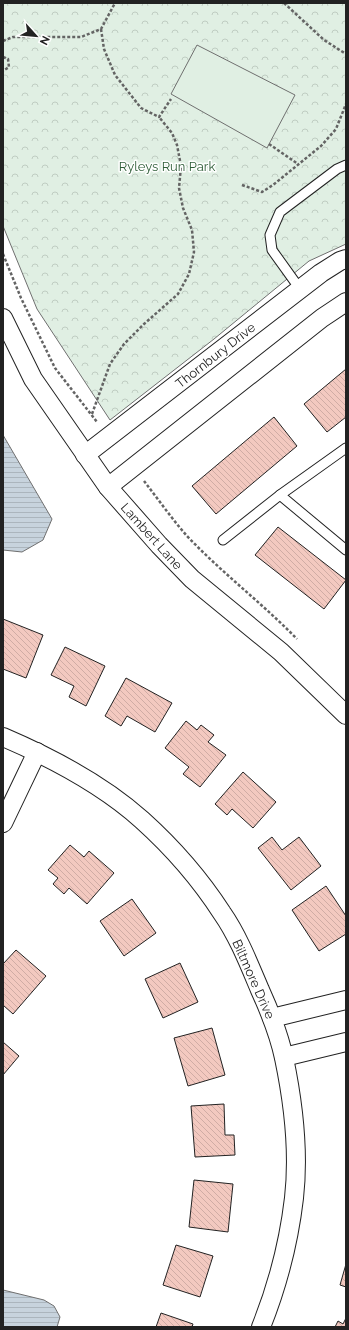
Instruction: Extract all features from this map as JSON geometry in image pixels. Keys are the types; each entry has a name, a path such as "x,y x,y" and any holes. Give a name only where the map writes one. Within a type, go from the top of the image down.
{"street":[{"name":"Thornbury Drive","path":"85,455 320,272 346,258"},
{"path":"108,486 322,318 346,302"},
{"name":"Lambert Lane","path":"3,318 33,379 108,486 159,545 192,579 281,652 346,715"},
{"name":"Biltmore Drive","path":"3,737 69,769 106,792 141,819 171,849 199,882 222,913 240,946 272,1018 284,1057 292,1102 295,1148 294,1197 277,1279 261,1327"},
{"path":"3,823 36,752"},
{"path":"272,1018 346,1000"},
{"path":"284,1057 346,1042"}],"lane":[{"path":"300,289 272,250 270,235 280,212 337,169 346,165"},
{"path":"223,540 346,448"},
{"path":"280,496 346,550"}],"path":[{"path":"92,414 93,407 110,364 120,349 144,324 178,294 189,274 194,252 192,230 183,208 179,188 181,166 177,145 172,133 159,117 141,108 115,75 104,50 101,29 115,3"},
{"path":"284,3 324,40 346,54"},
{"path":"3,41 13,37 81,36 101,29"},
{"path":"3,57 8,59 9,67 3,71"},
{"path":"159,117 171,99"},
{"path":"242,185 262,192 273,185 321,146 336,129 346,104"},
{"path":"269,144 298,164"},
{"path":"3,254 21,298 55,368 109,437"},
{"path":"133,467 187,536 233,580 283,624 299,641"}],"green space":[{"name":"Ryleys Run Park","path":"3,3 346,3 346,244 309,261 214,339 110,420 37,309 3,226"},
{"path":"197,45 295,95 267,148 171,94"}],"shaded area":[{"path":"3,435 52,519 43,540 22,552 3,550"},
{"path":"3,1290 44,1300 54,1306 60,1317 57,1327 3,1327"}],"building":[{"path":"346,369 346,417 327,432 304,404"},
{"path":"274,417 297,446 216,514 192,486"},
{"path":"278,527 346,580 324,609 255,555"},
{"path":"3,619 43,635 26,678 3,669"},
{"path":"65,647 105,666 86,706 69,697 74,686 51,675"},
{"path":"126,678 172,703 155,732 127,716 121,726 105,716"},
{"path":"186,721 197,730 201,725 214,735 208,742 226,755 200,787 183,774 189,767 165,748"},
{"path":"243,772 276,802 253,828 232,809 227,815 215,804"},
{"path":"272,837 282,850 299,837 321,866 291,890 258,848"},
{"path":"70,845 84,857 89,851 114,873 87,904 69,888 64,894 53,884 58,878 48,870"},
{"path":"326,886 346,916 346,934 319,951 292,910"},
{"path":"132,899 156,933 124,956 100,921"},
{"path":"16,950 46,976 13,1014 3,1005 3,964"},
{"path":"180,963 198,1002 163,1018 145,979"},
{"path":"212,1028 225,1075 188,1086 174,1038"},
{"path":"3,1042 19,1056 3,1075"},
{"path":"224,1104 225,1135 234,1135 235,1155 195,1157 191,1106"},
{"path":"194,1180 233,1184 228,1232 189,1227"},
{"path":"176,1245 213,1256 200,1297 163,1285"},
{"path":"346,1264 346,1287 340,1285"},
{"path":"161,1313 193,1324 192,1327 156,1327"},
{"path":"346,1318 346,1327 335,1327 338,1321 343,1324"}]}
